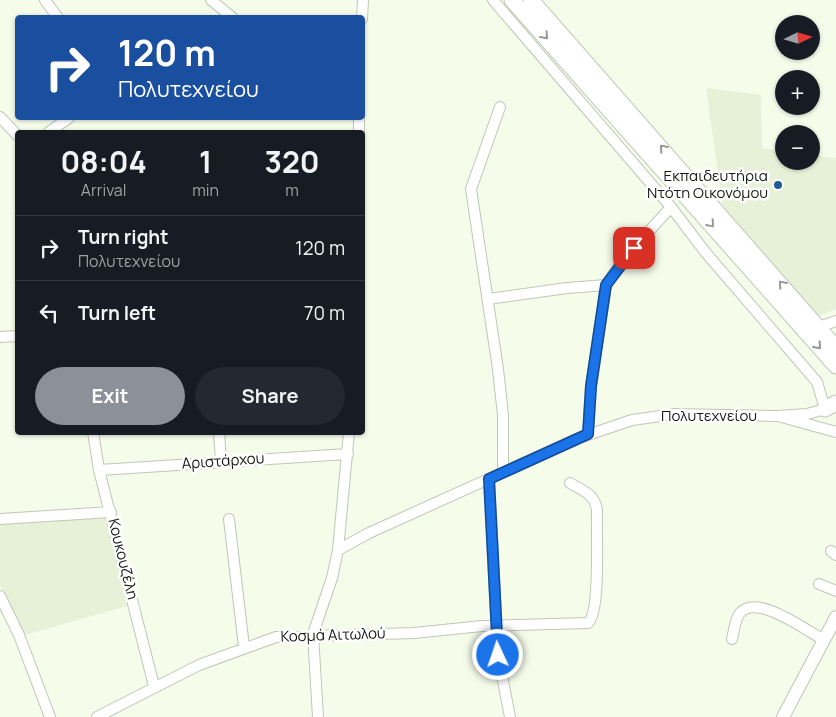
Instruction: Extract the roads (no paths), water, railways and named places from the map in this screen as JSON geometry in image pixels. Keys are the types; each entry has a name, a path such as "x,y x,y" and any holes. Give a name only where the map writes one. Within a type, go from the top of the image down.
{"highway":[{"path":"512,0 836,366"},
{"path":"531,0 836,348"}],"main road":[{"path":"787,716 829,636 836,617"}],"street":[{"path":"45,0 56,15"},
{"path":"211,0 228,15"},
{"path":"362,15 363,0"},
{"path":"493,0 671,206 706,253 807,369 830,406 807,414 778,416"},
{"path":"500,107 471,189 503,415 503,472"},
{"path":"0,117 15,133"},
{"path":"52,130 67,120"},
{"path":"588,434 591,386 606,285 622,261 671,206"},
{"path":"488,299 567,288 606,285"},
{"path":"819,327 836,321"},
{"path":"0,337 15,336"},
{"name":"Πολυτεχνείου","path":"338,550 369,533 503,472 588,434 622,422 660,415 778,416 836,432"},
{"name":"Κουκουζέλη","path":"93,435 99,470 154,686"},
{"path":"219,435 222,461"},
{"path":"318,717 312,634 332,578 338,550 349,435"},
{"name":"Αριστάρχου","path":"99,470 348,454"},
{"path":"489,479 498,655 510,717"},
{"name":"Κοσμά Αιτωλού","path":"100,716 154,686 244,647 276,637 312,634 414,633 496,626 584,624 592,620 596,601 596,501 592,496 570,484"},
{"path":"0,519 111,512"},
{"path":"229,519 244,647"},
{"path":"819,584 836,591"},
{"path":"0,596 19,635 50,717"},
{"path":"732,639 740,612 748,607 760,606 829,636"}],"place":[{"name":"Εκπαιδευτήρια Ντότη Οικονόμου","path":"778,185"}]}
